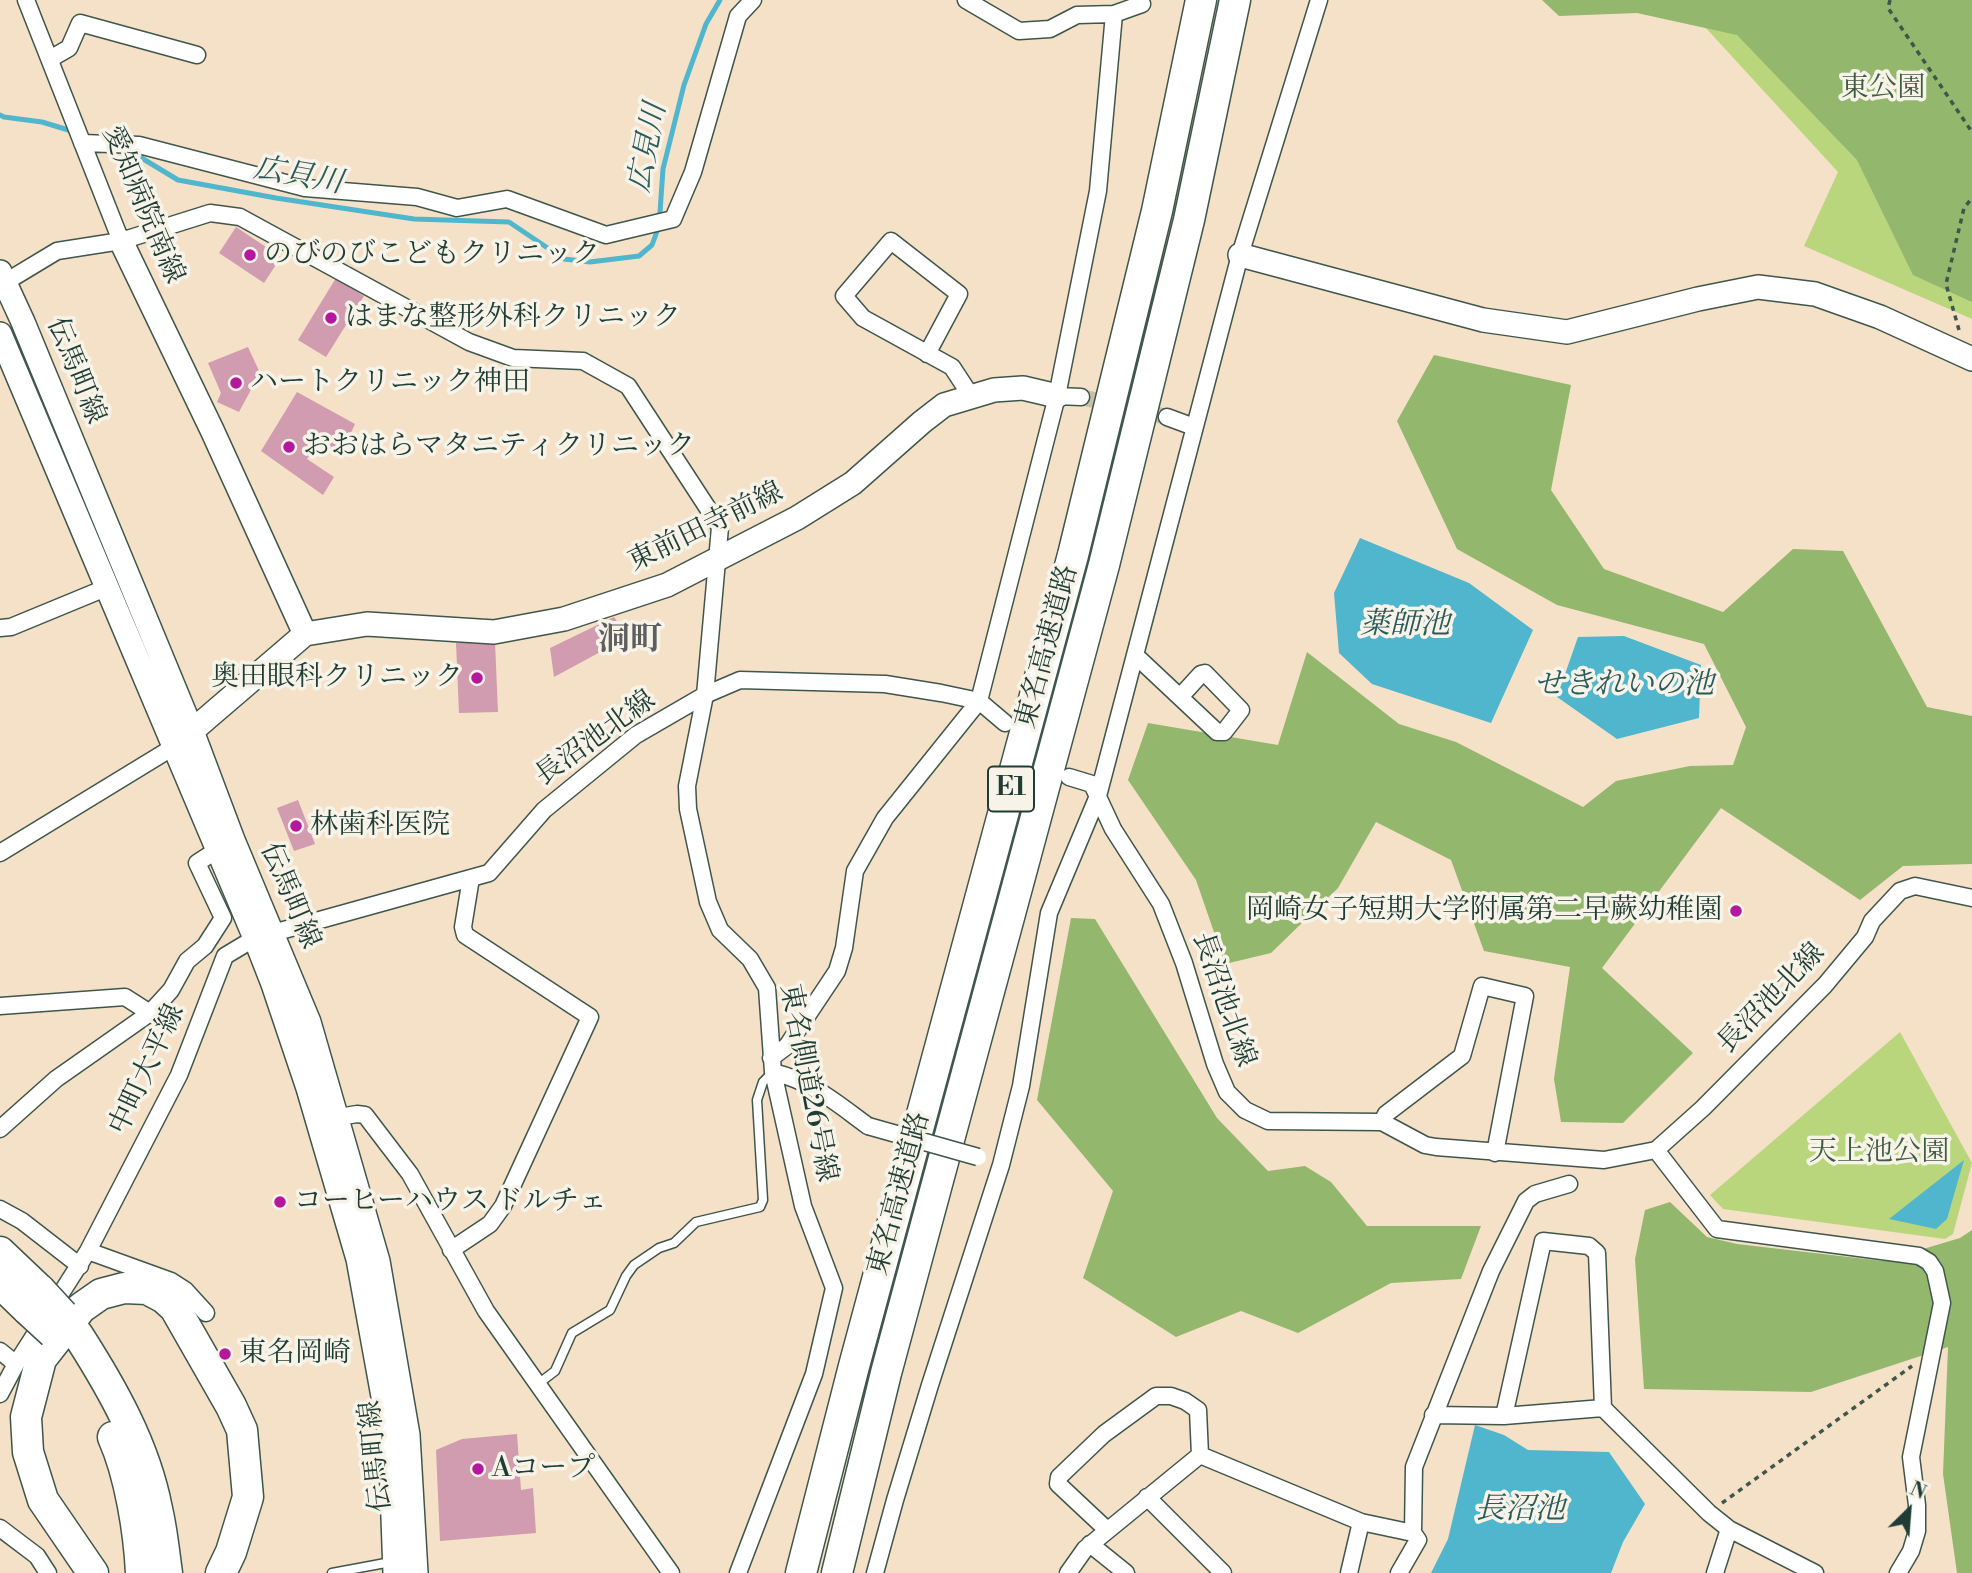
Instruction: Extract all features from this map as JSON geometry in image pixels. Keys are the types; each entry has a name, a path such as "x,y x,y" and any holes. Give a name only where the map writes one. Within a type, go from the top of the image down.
{"highway":[{"name":"東名高速道路","path":"801,1573 860,1340 1073,555 1157,211 1201,0"},
{"name":"東名高速道路","path":"837,1573 886,1373 1104,565 1189,220 1236,0"},
{"path":"0,1252 34,1300 53,1333 72,1344 112,1389 142,1457 157,1507 167,1573"},
{"path":"0,1283 34,1300"},
{"path":"93,1573 43,1500 28,1452 26,1417 41,1359 81,1308 101,1294 124,1288 147,1289 175,1308 242,1430 248,1497 231,1552 221,1573"},
{"path":"72,1344 121,1456 140,1544 141,1573"}],"street":[{"name":"愛知病院南線","path":"26,0 121,241 212,430 305,634"},
{"path":"82,143 139,145 304,188 417,197 457,208 507,199 606,235 673,219 693,172 738,16 753,0"},
{"path":"967,0 1018,31 1050,29 1077,15 1114,15 1142,4"},
{"path":"875,1573 922,1410 1001,1165 1021,1086 1049,913 1098,796 1240,255 1319,0"},
{"path":"1001,1165 868,1126 811,1085 772,1065 837,971 844,948 855,871 885,818 979,701 1057,396 1098,191 1114,15"},
{"path":"50,60 69,48 80,23 197,55"},
{"name":"東名側道26号線","path":"2,278 57,251 121,241 210,213 240,217 469,342 513,358 583,361 628,386 720,527 705,695 687,786 688,809 708,902 720,930 750,959 766,988 772,1065 803,1206 834,1288 814,1374 738,1573"},
{"path":"927,354 959,294 891,241 844,296 863,318 927,354 952,367 971,396"},
{"path":"1240,255 1483,320 1567,332 1758,287 1815,293 1880,317 1969,357"},
{"name":"伝馬町線","path":"2,278 23,322 184,739 217,850 264,936"},
{"path":"0,335 23,322"},
{"name":"伝馬町線","path":"0,335 107,587 233,840 264,936 273,984 327,1119 378,1261 408,1435 416,1573"},
{"name":"東前田寺前線","path":"305,634 367,624 494,632 564,619 667,585 797,518 853,483 944,405 994,390 1023,388 1057,396"},
{"path":"1057,396 1082,397"},
{"path":"1167,417 1194,428"},
{"path":"0,628 11,627 107,587"},
{"path":"0,853 184,739 305,634"},
{"path":"1135,655 1180,697"},
{"name":"長沼池北線","path":"264,936 489,873 544,810 636,735 705,695 740,680 885,684 979,701"},
{"path":"979,701 1005,723"},
{"path":"1069,777 1091,784 1098,796"},
{"name":"長沼池北線","path":"1098,796 1113,829 1161,904 1184,963 1227,1092 1245,1110 1268,1121 1382,1122 1425,1145 1495,1153 1604,1160 1656,1150 1703,1108 1825,985 1865,937 1872,921 1900,891 1914,886 1972,898"},
{"path":"0,1129 55,1079 150,1013 171,990 187,961 205,946 223,918 197,863 217,850"},
{"path":"451,1250 490,1224 502,1206 590,1017 466,935 463,927 471,878"},
{"name":"中町大平線","path":"16,1364 89,1251 179,1075 225,956 264,936"},
{"path":"1382,1122 1386,1114 1462,1056 1482,986 1525,996 1495,1153"},
{"path":"0,1006 125,997 150,1013"},
{"path":"327,1119 365,1115 410,1174 486,1311 671,1573"},
{"name":"伝馬町線","path":"327,1119 358,1259 390,1435 394,1567"},
{"path":"1656,1150 1717,1229 1919,1256 1929,1262 1935,1271 1942,1303 1911,1457 1917,1531 1898,1573"},
{"path":"1399,1573 1418,1540 1413,1533 1414,1467 1491,1271 1526,1201 1535,1194 1569,1184"},
{"path":"0,1209 22,1221 80,1266"},
{"path":"1504,1416 1543,1241 1589,1246 1597,1253 1603,1408 1709,1513 1729,1529 1815,1573"},
{"path":"89,1251 172,1281 186,1290 206,1313"},
{"path":"0,1351 16,1364 0,1394"},
{"path":"1107,1529 1058,1484 1059,1477 1104,1434 1156,1396 1171,1396 1198,1410 1200,1455"},
{"path":"1433,1415 1504,1416 1603,1408"},
{"path":"1200,1455 1361,1522 1413,1533"},
{"path":"1068,1573 1090,1544 1200,1455"},
{"path":"1147,1497 1223,1573"},
{"path":"1349,1573 1361,1522"},
{"path":"0,1528 37,1556 48,1573"},
{"path":"1715,1573 1729,1529"},
{"path":"1090,1544 1126,1573"}],"lane":[{"path":"537,1384 555,1371 572,1333 610,1310 634,1265 659,1248 674,1243 696,1222 760,1207 764,1200 757,1100 772,1065"},
{"path":"332,1573 394,1567"}],"path":[{"path":"1890,0 1888,8 1972,132"},
{"path":"1969,357 1945,284 1964,208 1972,198"},
{"path":"1709,1513 1933,1351"}],"green space":[{"name":"東公園","path":"1542,0 1972,0 1972,302 1913,275 1857,160 1737,35 1637,13 1559,16"},
{"name":"東公園","path":"1972,0 1972,319 1804,246 1838,172 1682,2"},
{"path":"1434,355 1571,385 1551,490 1604,569 1723,612 1793,549 1843,551 1927,707 1972,716 1972,864 1903,866 1860,900 1721,808 1602,968 1693,1053 1623,1123 1561,1122 1554,1079 1570,967 1484,951 1451,860 1376,822 1338,888 1271,953 1225,964 1196,880 1128,780 1148,723 1278,745 1307,652 1399,724 1456,742 1583,807 1616,781 1690,766 1733,765 1746,727 1704,644 1557,605 1457,549 1397,421"},
{"path":"1071,918 1095,919 1217,1118 1268,1171 1305,1166 1331,1182 1367,1226 1481,1226 1461,1279 1391,1283 1298,1333 1241,1311 1176,1337 1083,1278 1113,1191 1037,1100"},
{"name":"天上池公園","path":"1900,1032 1972,1163 1953,1234 1945,1239 1723,1209 1710,1195"},
{"path":"1670,1202 1707,1237 1737,1244 1883,1261 1960,1238 1972,1230 1972,1573 1957,1573 1943,1474 1948,1347 1811,1392 1644,1389 1635,1259 1645,1210"}],"water":[{"name":"薬師池","path":"1360,538 1469,583 1533,630 1491,723 1372,684 1339,653 1334,593"},
{"name":"せきれいの池","path":"1624,636 1701,665 1699,718 1617,739 1557,697 1578,637"},
{"path":"1964,1160 1947,1219 1936,1229 1889,1219"},
{"name":"長沼池","path":"1475,1425 1504,1435 1528,1450 1609,1452 1645,1504 1623,1542 1611,1573 1431,1573 1448,1539"}],"building":[{"name":"のびのびこどもクリニック","path":"236,227 281,257 264,283 219,253"},
{"name":"はまな整形外科クリニック","path":"336,278 364,296 326,357 298,340"},
{"name":"ハートクリニック神田","path":"248,347 260,373 239,412 217,402 221,393 208,363"},
{"name":"おおはらマタニティクリニック","path":"297,392 355,424 341,454 317,443 307,459 334,477 323,495 261,451"},
{"path":"614,617 628,637 554,677 550,648"},
{"name":"奥田眼科クリニック","path":"495,642 498,712 459,713 456,643"},
{"name":"林歯科医院","path":"298,800 315,844 294,851 277,808"},
{"name":"Aコープ","path":"517,1434 521,1490 533,1488 536,1533 440,1541 436,1450 462,1439"}],"waterway":[{"name":"広貝川","path":"130,151 178,180 414,219 509,222 564,259 590,262 639,256 652,245 659,226 663,169 684,85 706,24 720,0"},
{"name":"広貝川","path":"0,115 42,122 75,132"}],"tunnel":[{"path":"1081,397 1167,417"}],"place":[{"name":"のびのびこどもクリニック","path":"250,255"},
{"name":"はまな整形外科クリニック","path":"331,318"},
{"name":"ハートクリニック神田","path":"236,383"},
{"name":"おおはらマタニティクリニック","path":"289,447"},
{"name":"奥田眼科クリニック","path":"477,678"},
{"name":"林歯科医院","path":"296,826"},
{"name":"岡崎女子短期大学附属第二早蕨幼稚園","path":"1736,911"},
{"name":"コーヒーハウス ドルチェ","path":"280,1202"},
{"name":"東名岡崎","path":"225,1354"},
{"name":"Aコープ","path":"478,1469"}],"district":[{"name":"洞町","path":"630,641"}],"water label":[{"name":"広見川","path":"649,148"}]}
